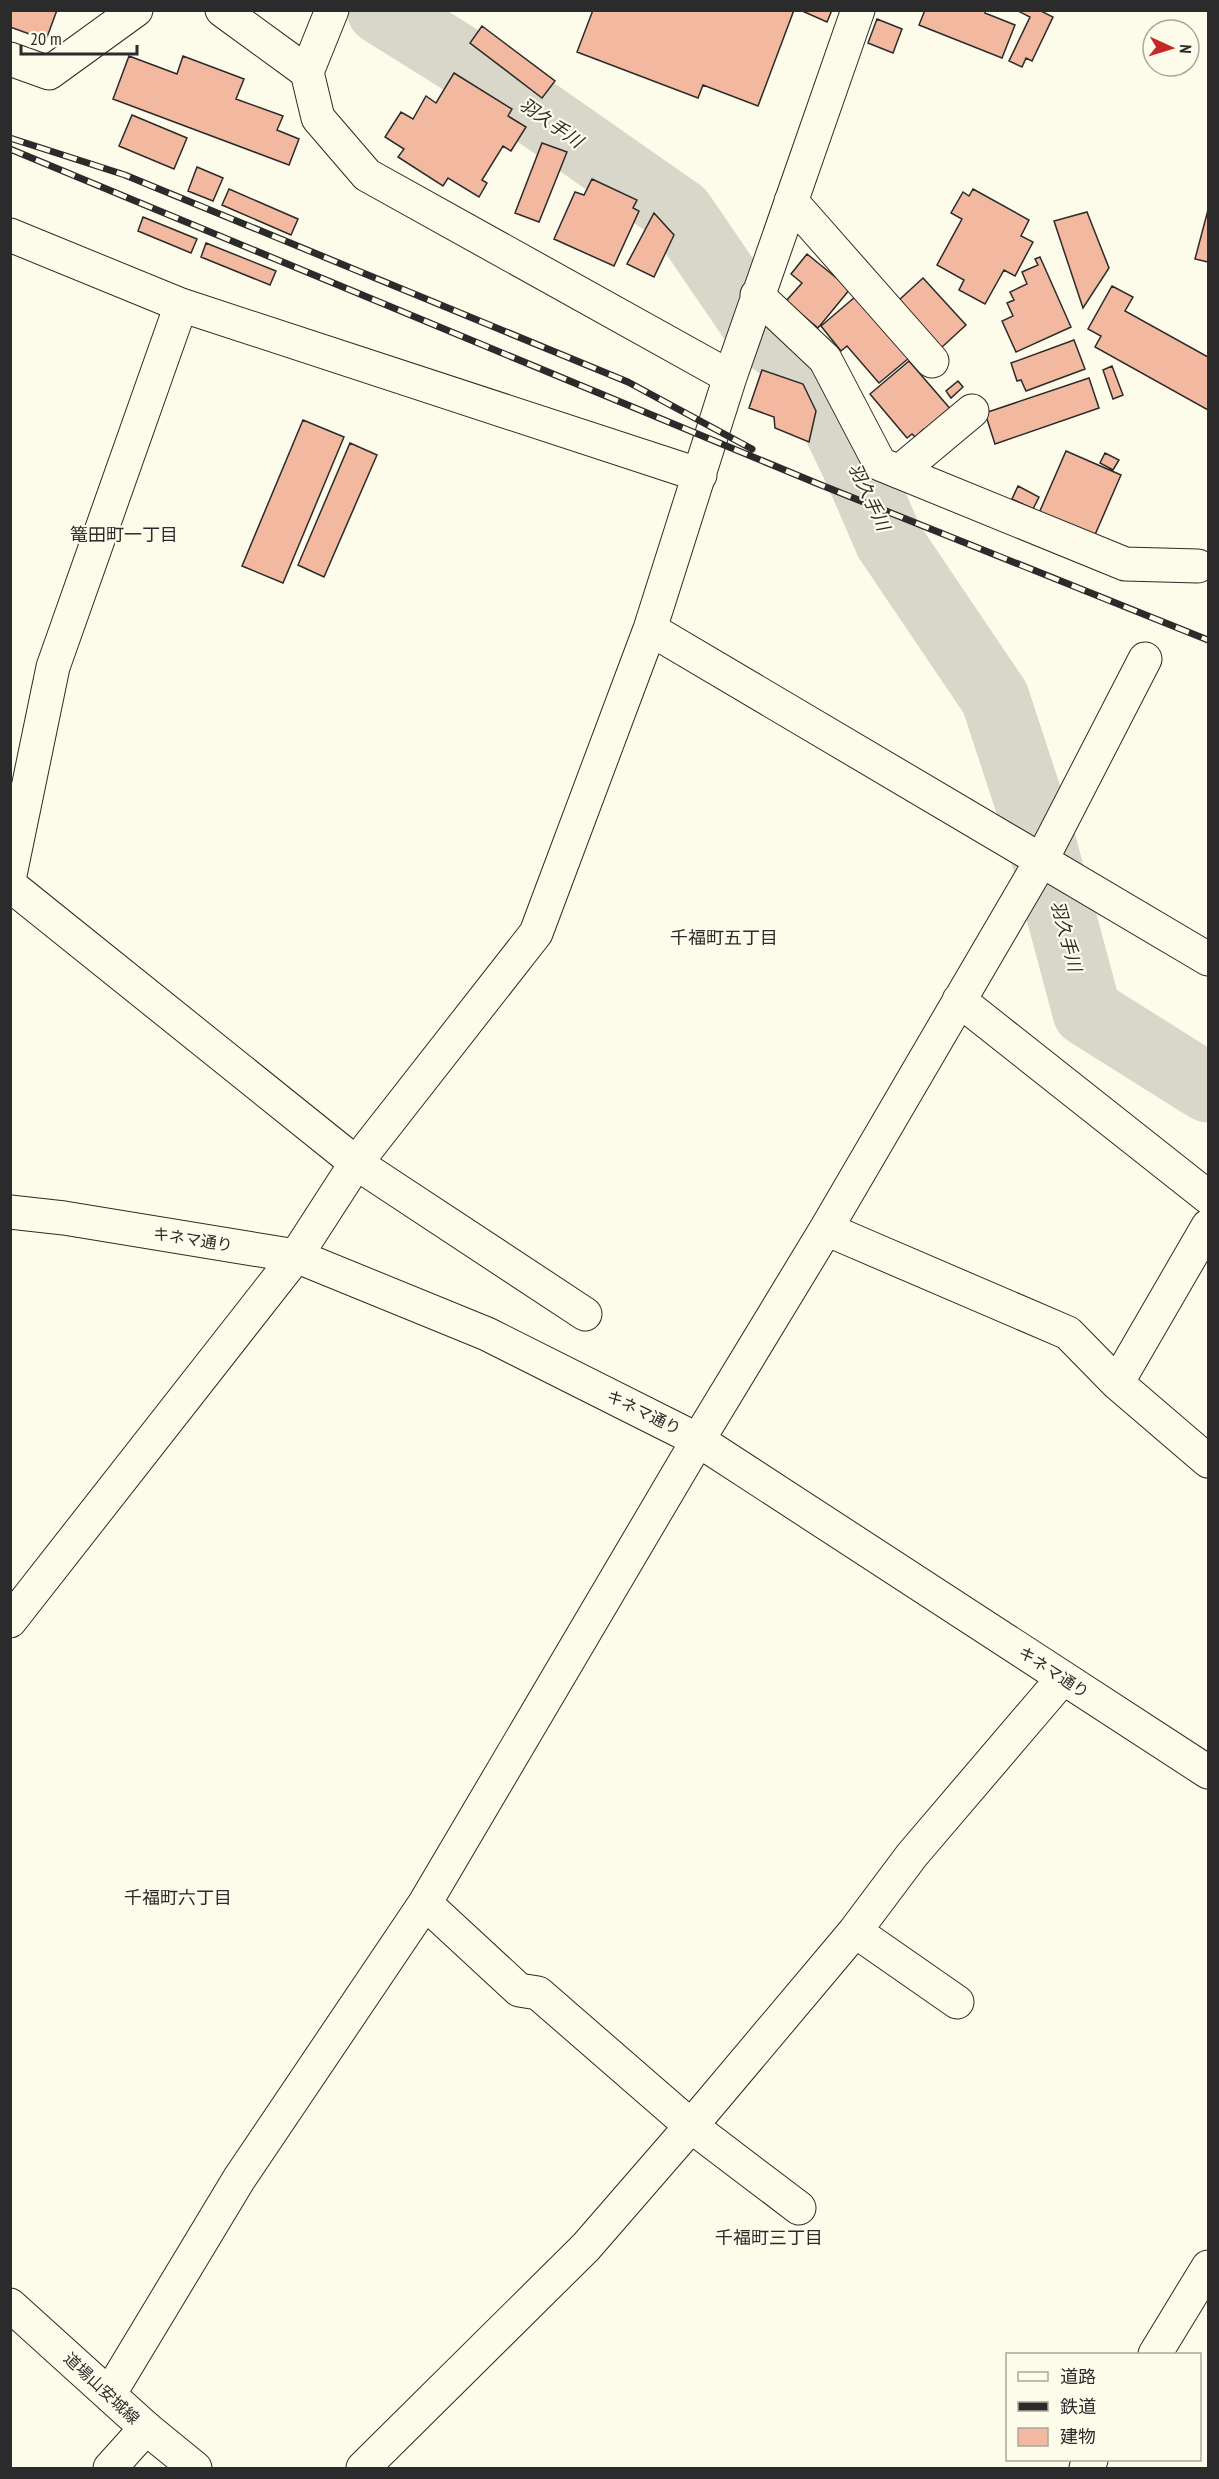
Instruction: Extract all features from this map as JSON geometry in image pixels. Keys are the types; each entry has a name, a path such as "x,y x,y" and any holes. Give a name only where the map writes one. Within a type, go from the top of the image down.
{"street":[{"path":"10,59 49,73 136,10"},
{"path":"222,10 307,72"},
{"path":"332,10 307,72 318,118 367,175 730,377"},
{"path":"10,1621 296,1256 356,1163 536,933 650,629 757,296 858,10"},
{"path":"791,201 932,361"},
{"path":"10,235 181,305 700,475"},
{"path":"757,296 825,359 880,465 1125,564 1205,561"},
{"path":"10,875 53,667 181,305"},
{"path":"899,472 972,411"},
{"path":"650,629 1209,959"},
{"path":"110,2393 239,2179 424,1903 698,1440 826,1229 1041,861 1145,659"},
{"path":"10,885 356,1163 585,1314"},
{"path":"960,1000 1209,1197"},
{"name":"キネマ通り","path":"10,1212 64,1218 296,1256 487,1334 698,1440 1209,1772"},
{"path":"1117,1383 1209,1227"},
{"path":"826,1229 1068,1333 1117,1383 1209,1461"},
{"path":"363,2469 586,2247 855,1931 912,1855 1064,1678"},
{"path":"424,1903 519,1990 538,1993 691,2126 799,2208"},
{"path":"855,1931 957,2002"},
{"path":"1156,2353 1209,2267"},
{"name":"道場山安城線","path":"10,2305 110,2393 146,2428 195,2469"},
{"path":"110,2469 146,2428"}],"building":[{"path":"10,10 57,10 46,40 10,27"},
{"path":"593,10 794,10 758,106 703,85 698,98 577,52"},
{"path":"800,10 832,10 827,22"},
{"path":"925,10 986,10 985,13 1015,25 1002,58 919,25"},
{"path":"1016,10 1039,10 1053,17 1032,61 1026,58 1022,67 1009,61 1030,17"},
{"path":"877,19 902,29 893,53 868,43"},
{"path":"482,26 555,81 542,98 470,43"},
{"path":"129,56 177,74 183,56 244,79 236,99 283,116 277,130 299,139 289,165 113,99"},
{"path":"454,73 512,109 508,116 526,127 511,151 503,146 482,180 487,183 479,197 448,178 443,186 398,157 404,149 385,137 401,112 413,119 426,96 436,103"},
{"path":"132,115 187,138 174,169 119,146"},
{"path":"542,143 567,152 539,222 515,213"},
{"path":"197,167 223,178 213,201 188,191"},
{"path":"592,179 637,200 633,208 639,211 614,266 554,239 575,192 584,195"},
{"path":"229,189 298,219 291,235 222,205"},
{"path":"973,189 1029,220 1021,236 1033,242 1015,276 1004,270 985,304 959,290 964,280 937,265 962,219 951,213 963,192 969,196"},
{"path":"1208,210 1208,262 1195,259"},
{"path":"1087,212 1109,268 1083,308 1054,221"},
{"path":"654,213 674,235 654,277 627,264"},
{"path":"143,217 197,239 191,253 138,231"},
{"path":"206,243 276,271 270,285 201,257"},
{"path":"807,254 850,289 818,328 786,301 802,283 791,274"},
{"path":"1040,257 1071,327 1016,352 1002,321 1013,316 1007,303 1014,300 1010,292 1027,284 1022,272 1038,265 1035,259"},
{"path":"923,278 966,325 941,348 898,301"},
{"path":"1112,286 1133,297 1125,311 1208,357 1208,410 1095,347 1101,336 1088,329"},
{"path":"855,297 909,358 879,383 847,346 841,351 821,326"},
{"path":"1074,340 1085,369 1026,391 1021,380 1017,381 1011,363"},
{"path":"909,361 953,412 928,433 924,429 915,437 912,434 907,438 870,394"},
{"path":"1112,366 1123,395 1113,399 1103,370"},
{"path":"762,370 803,384 816,411 809,442 775,428 774,417 749,408"},
{"path":"1089,378 1099,408 995,444 985,413"},
{"path":"958,381 963,387 951,398 946,391"},
{"path":"303,420 344,437 283,583 242,566"},
{"path":"350,443 377,455 324,577 298,565"},
{"path":"1066,451 1121,475 1094,537 1039,513"},
{"path":"1105,453 1119,460 1113,470 1100,463"},
{"path":"1018,486 1039,497 1033,509 1012,499"}],"waterway":[{"name":"羽久手川","path":"381,10 461,60 680,213 762,333 808,365 889,541 995,698 1038,829 1087,1012 1208,1088"}],"railway":[{"path":"10,138 125,175 628,382 752,449"},
{"path":"10,149 816,483 1208,640"}],"district":[{"name":"篭田町一丁目","path":"124,535"},
{"name":"千福町五丁目","path":"724,938"},
{"name":"千福町六丁目","path":"178,1898"},
{"name":"千福町三丁目","path":"769,2238"}]}
